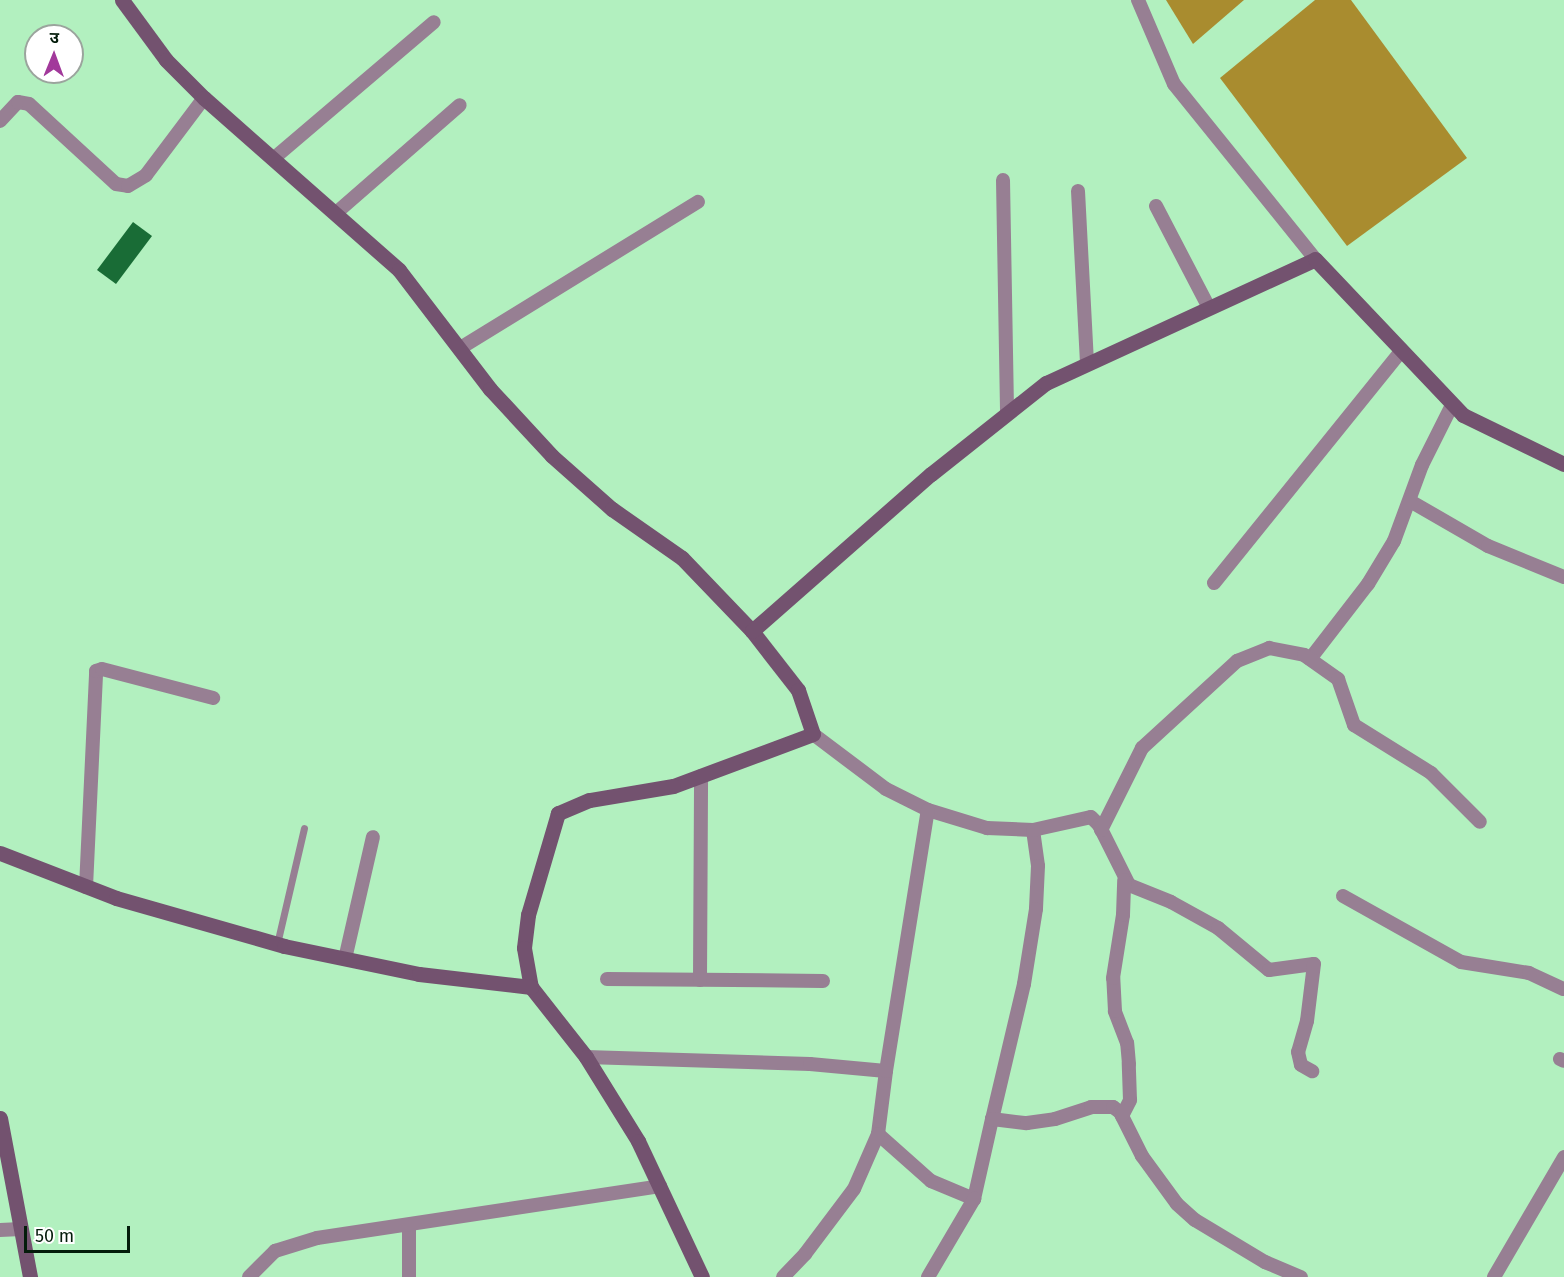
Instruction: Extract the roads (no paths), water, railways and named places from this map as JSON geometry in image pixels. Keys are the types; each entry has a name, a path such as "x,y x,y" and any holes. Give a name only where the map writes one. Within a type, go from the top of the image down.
{"street":[{"path":"122,0 166,60 204,98 336,213 418,290 462,347 490,389 552,456 612,508 682,558 752,631 790,675 813,734 886,789 928,810 987,828 1033,830 1085,817 1095,820 1124,880 1123,915 1113,978 1114,1011 1127,1043 1129,1064 1130,1100 1122,1116"},
{"path":"1138,0 1174,84 1315,259 1452,405 1482,426 1564,464"},
{"path":"273,159 434,22"},
{"path":"0,121 18,102 28,104 116,184 128,186 146,175 204,98"},
{"path":"336,213 460,105"},
{"path":"1004,180 1007,412"},
{"path":"1078,191 1087,362"},
{"path":"462,347 698,202"},
{"path":"1156,206 1209,308"},
{"path":"752,631 1007,412 1046,383 1087,362 1315,259"},
{"path":"1214,583 1402,350"},
{"path":"1310,659 1368,584 1394,541 1432,443 1452,405"},
{"path":"1410,501 1488,546 1564,577"},
{"path":"1101,830 1142,748 1237,661 1269,648 1310,659 1338,679 1354,725 1424,768 1456,794 1480,822"},
{"path":"86,887 96,671 112,671 213,698"},
{"path":"702,1277 660,1186 586,1057 531,987 524,948 528,915 558,813 590,800 637,794 701,776 813,734"},
{"path":"700,980 701,776"},
{"path":"783,1277 820,1236 854,1189 878,1134 928,810"},
{"path":"928,1277 974,1199 1024,984 1036,909 1038,866 1033,830"},
{"path":"345,959 373,837"},
{"path":"0,853 86,887 277,944 419,974 531,987"},
{"path":"1124,880 1218,928 1269,970 1314,964 1307,1021 1298,1052 1301,1065 1312,1071"},
{"path":"1343,896 1461,962 1529,973 1564,989"},
{"path":"607,979 823,981"},
{"path":"586,1057 810,1064 886,1071"},
{"path":"992,1119 1047,1121 1100,1106 1117,1109 1142,1156 1177,1204 1195,1220 1265,1262 1301,1277"},
{"path":"0,1118 30,1277"},
{"path":"878,1134 931,1181 974,1199"},
{"path":"1494,1277 1564,1157"},
{"path":"249,1277 264,1260 286,1246 660,1186"},
{"path":"409,1225 409,1277"},
{"path":"0,1230 21,1229"}],"lane":[{"path":"277,944 304,828"}]}
